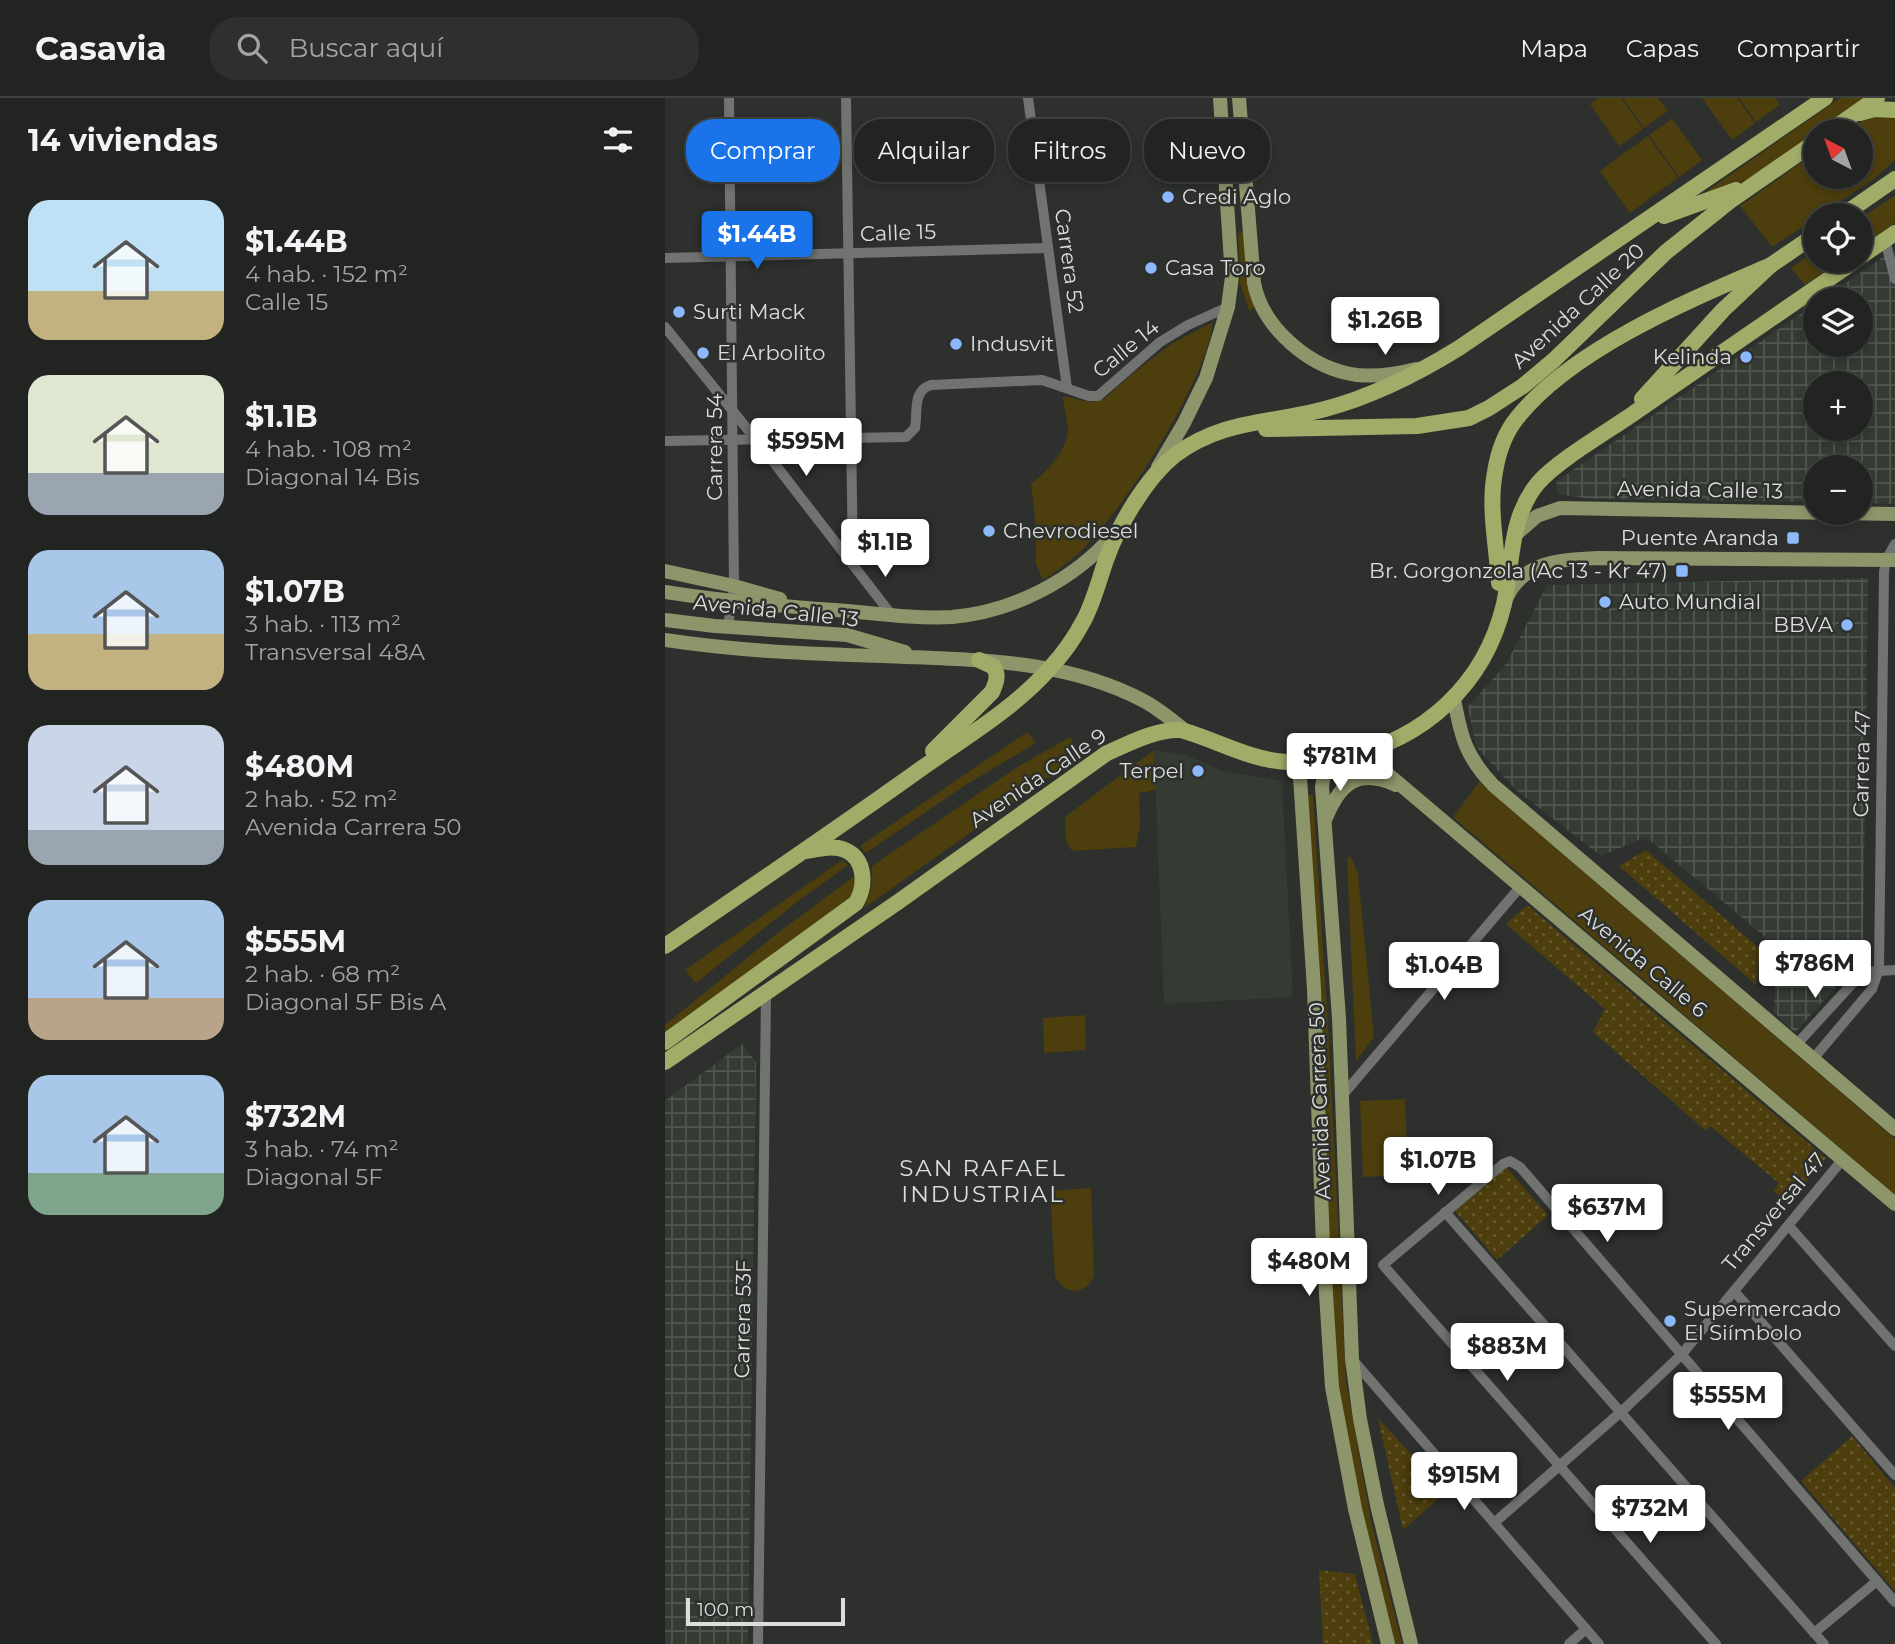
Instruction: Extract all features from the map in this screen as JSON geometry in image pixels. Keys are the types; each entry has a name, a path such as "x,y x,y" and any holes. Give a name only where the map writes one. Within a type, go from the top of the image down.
{"highway":[{"name":"Avenida Calle 20","path":"897,786 1032,688 1072,642 1085,619 1106,560 1123,524 1146,486 1171,458 1210,433 1323,410 1400,382 1443,358 1825,98"},
{"path":"1847,119 1877,98"},
{"path":"1854,114 1874,109 1895,110"},
{"name":"Avenida Calle 20","path":"1123,524 1172,470 1201,450 1224,439 1268,428 1444,424 1469,418 1489,408 1523,386 1554,360 1667,253 1730,201 1803,150"},
{"path":"1864,201 1895,170"},
{"path":"1861,203 1895,179"},
{"path":"1641,225 1758,182"},
{"path":"1873,248 1890,237"},
{"path":"1593,442 1641,400 1702,331 1771,265 1803,243"},
{"path":"1502,609 1492,494 1503,440 1517,419 1546,388 1590,354 1714,289 1771,265"},
{"path":"1502,609 1521,512 1548,473 1838,273"},
{"name":"Avenida Calle 9","path":"665,1062 1108,753 1137,740 1172,730 1187,732 1249,755 1276,761 1299,762 1326,760 1363,752 1387,745 1412,732 1454,699 1481,663 1502,609"},
{"path":"665,946 897,786 992,692 996,684 996,672 990,664 979,660"},
{"path":"665,1042 856,903 861,895 863,877 859,864 851,854 834,848 802,852"}],"main road":[{"path":"1146,486 1184,423 1206,378 1228,307 1232,277 1220,98"},
{"name":"Avenida Calle 20","path":"1239,98 1255,289 1278,330 1301,351 1327,366 1355,374 1389,374 1426,366 1443,358"},
{"name":"Avenida Calle 13","path":"1514,537 1524,525 1537,516 1559,508 1895,514"},
{"name":"Avenida Calle 13","path":"665,571 733,593 812,608 953,617 974,614 1018,600 1055,583 1105,545 1123,524"},
{"path":"1502,609 1515,583 1544,564 1556,561 1596,558 1891,560"},
{"name":"Avenida Calle 13","path":"665,592 733,593"},
{"name":"Avenida Calle 13","path":"665,620 847,635 923,658"},
{"name":"Avenida Calle 13","path":"665,640 747,649 1010,662 1049,669 1122,691 1146,702 1187,732"},
{"name":"Avenida Calle 6","path":"1454,699 1469,757 1493,785 1895,1129"},
{"name":"Avenida Calle 6","path":"1363,752 1895,1204"},
{"name":"Avenida Carrera 50","path":"1326,760 1322,787 1339,1018 1352,1359 1375,1495 1411,1644"},
{"name":"Avenida Carrera 50","path":"1299,762 1314,989 1323,1247 1332,1387 1355,1509 1388,1644"},
{"path":"1324,823 1336,795 1349,783 1373,777 1408,790"}],"street":[{"name":"Carrera 54","path":"728,627 733,593 734,441 729,98"},
{"path":"846,98 853,563"},
{"name":"Carrera 52","path":"1028,98 1067,388"},
{"path":"1890,237 1895,279"},
{"name":"Calle 15","path":"665,258 1048,248"},
{"name":"Calle 14","path":"665,441 902,438 910,435 916,424 918,394 927,386 1042,380 1089,397 1098,396 1160,342 1188,325 1228,307"},
{"path":"665,327 891,614"},
{"path":"1891,560 1895,544"},
{"name":"Carrera 47","path":"1812,1059 1872,989 1879,969 1884,572 1891,560"},
{"path":"1341,1097 1521,886"},
{"path":"1796,1045 1857,977 1868,970 1895,970"},
{"name":"Carrera 53F","path":"758,1644 766,994"},
{"name":"Transversal 47","path":"1494,1523 1622,1411 1682,1354 1843,1159"},
{"path":"1716,1644 1383,1265 1503,1164 1510,1161 1520,1167 1895,1602"},
{"path":"1445,1212 1622,1411 1823,1644"},
{"path":"1789,1226 1895,1346"},
{"path":"1734,1291 1895,1475"},
{"path":"1352,1359 1599,1644"},
{"path":"1814,1633 1877,1581"},
{"path":"1569,1644 1586,1629"}],"shaded area":[{"path":"1598,98 1621,98 1643,129 1619,146 1590,104"},
{"path":"1623,98 1658,98 1668,111 1644,128"},
{"path":"1702,98 1737,98 1755,123 1732,140"},
{"path":"1739,98 1775,98 1780,105 1756,122"},
{"path":"1840,98 1867,98 1837,119 1810,119"},
{"path":"1880,115 1895,116 1895,160 1873,180 1873,119 1869,119"},
{"path":"1672,119 1702,160 1679,177 1649,135"},
{"path":"1803,124 1803,143 1753,178 1694,200"},
{"path":"1648,136 1678,178 1654,195 1652,193 1653,196 1630,213 1600,171"},
{"path":"1803,161 1803,189 1859,189 1838,203 1803,203 1803,227 1772,247 1740,206"},
{"path":"1895,195 1895,223 1873,238 1873,210"},
{"path":"1238,233 1243,233 1256,307 1249,311 1240,283"},
{"path":"1895,249 1895,504 1873,503 1873,455 1803,455 1803,502 1590,499 1560,494 1556,490 1557,481 1803,312 1803,357 1873,357 1873,287 1840,287 1860,273 1873,273 1873,264"},
{"path":"1803,260 1803,273 1822,273 1805,285 1791,268"},
{"path":"1213,322 1195,378 1160,445 1139,478 1074,558 1043,580 1036,564 1031,484 1060,453 1067,437 1063,396 1090,402 1104,399 1173,343"},
{"path":"1868,578 1863,955 1795,1033 1774,1012 1776,946 1646,837 1601,856 1516,790 1476,747 1468,707 1506,664 1547,585"},
{"path":"1027,732 1036,743 967,784 866,853 860,846"},
{"path":"1070,737 1080,755 864,908 872,885 872,866 1016,768"},
{"path":"1154,750 1187,755 1220,770 1282,781 1293,997 1164,1004"},
{"path":"1154,750 1156,790 1139,793 1140,825 1136,847 1072,851 1066,840 1065,817"},
{"path":"1479,782 1895,1139 1895,1195 1453,817"},
{"path":"1306,795 1313,795 1346,1381 1371,1521 1402,1644 1394,1644 1346,1446 1337,1382"},
{"path":"1646,850 1760,949 1756,985 1619,866"},
{"path":"1351,856 1358,874 1374,1037 1356,1061 1347,859"},
{"path":"842,860 848,865 696,983 685,970"},
{"path":"857,874 853,895 844,905 665,1036 665,1025 779,932"},
{"path":"1527,905 1826,1158 1789,1202 1773,1191 1779,1183 1710,1126 1706,1131 1593,1032 1605,1009 1506,924"},
{"path":"1085,1015 1086,1050 1044,1053 1043,1018"},
{"path":"742,1044 756,1062 748,1644 665,1644 665,1101"},
{"path":"1405,1099 1408,1175 1363,1177 1360,1101"},
{"path":"1506,1167 1548,1215 1497,1260 1455,1211"},
{"path":"1091,1188 1094,1276 1090,1283 1080,1290 1069,1290 1055,1276 1050,1191"},
{"path":"1378,1418 1446,1492 1403,1530"},
{"path":"1852,1436 1895,1488 1895,1591 1801,1481"},
{"path":"1319,1570 1355,1574 1373,1644 1323,1644"}],"place":[{"name":"Credi Aglo","path":"1168,197"},
{"name":"Casa Toro","path":"1151,268"},
{"name":"Surti Mack","path":"679,312"},
{"name":"Indusvit","path":"956,344"},
{"name":"El Arbolito","path":"703,353"},
{"name":"Kelinda","path":"1746,357"},
{"name":"Chevrodiesel","path":"989,531"},
{"name":"Puente Aranda","path":"1793,538"},
{"name":"Br. Gorgonzola (Ac 13 - Kr 47)","path":"1682,571"},
{"name":"Auto Mundial","path":"1605,602"},
{"name":"BBVA","path":"1847,625"},
{"name":"Terpel","path":"1198,771"},
{"name":"Supermercado El Siímbolo","path":"1670,1321"}],"district":[{"name":"SAN RAFAEL INDUSTRIAL","path":"983,1181"}]}
